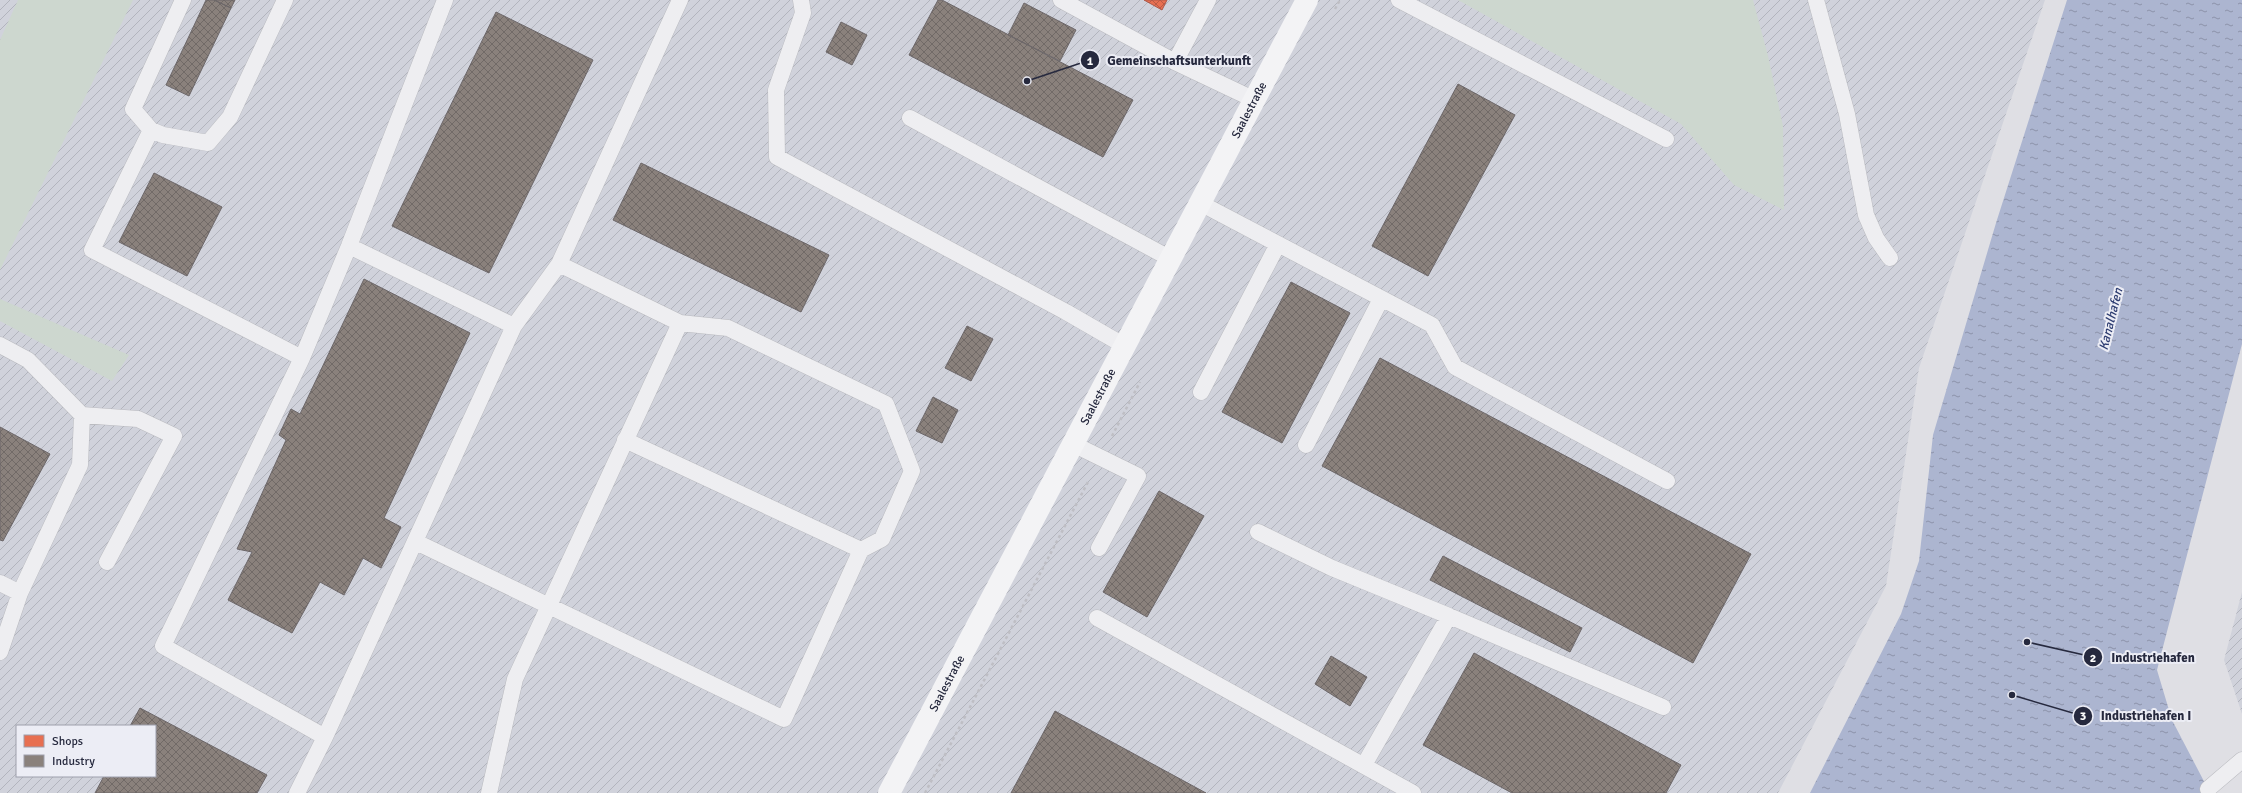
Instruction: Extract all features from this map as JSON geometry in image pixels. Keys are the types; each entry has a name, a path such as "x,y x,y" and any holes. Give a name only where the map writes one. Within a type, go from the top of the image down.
{"main road":[{"name":"Saalestraße","path":"889,793 1307,0"}],"lane":[{"path":"183,0 133,109 151,130 163,135 208,143 230,117 285,0"},
{"path":"326,737 163,646 302,358 349,246 445,0"},
{"path":"297,793 326,737 514,326 559,264 680,0"},
{"path":"801,0 803,12 776,90 777,157 1066,312 1125,346"},
{"path":"1061,0 1175,62 1255,100"},
{"path":"1175,62 1208,0"},
{"path":"1399,0 1666,138"},
{"path":"1816,0 1847,114 1866,215 1876,238 1890,258"},
{"path":"910,118 1171,259"},
{"path":"151,130 92,250 302,358"},
{"path":"1200,203 1432,326 1455,367 1667,480"},
{"path":"1201,392 1278,244"},
{"path":"349,246 514,326"},
{"path":"416,542 547,607 784,720 861,550 882,539 912,471 886,404 728,328 680,322 559,264"},
{"path":"1306,445 1381,299"},
{"path":"489,793 515,679 680,322"},
{"path":"0,345 28,360 82,415 138,419 174,436 107,562"},
{"path":"0,652 20,593 80,465 82,415"},
{"path":"626,440 861,550"},
{"path":"1073,444 1138,476 1099,548"},
{"path":"1258,532 1332,568 1663,707"},
{"path":"0,583 20,593"},
{"path":"1364,765 1449,616"},
{"path":"1097,618 1413,793"},
{"path":"2208,789 2242,760"}],"path":[{"path":"1333,14 1340,0"},
{"path":"925,793 1144,375"}],"shaded area":[{"path":"0,0 2045,0 1919,368 1886,586 1778,793 0,793"},
{"path":"18,0 133,0 0,270 0,40"},
{"path":"1458,0 1753,0 1768,56 1783,126 1784,210 1734,185 1681,124"},
{"path":"0,299 129,355 112,381 0,321"},
{"path":"2242,592 2242,714 2224,660"}],"water":[{"name":"Kanalhafen","path":"2067,0 2242,0 2242,344 2157,670 2172,720 2208,789 2214,793 1810,793 1901,614 1919,561 1933,435 1996,223"}],"building: Shops":[{"path":"1144,0 1167,0 1162,10"}],"building: Industry":[{"path":"206,0 214,0 231,8 189,96 166,85"},
{"path":"214,0 235,0 231,8"},
{"path":"938,0 942,0 1133,100 1103,157 909,55"},
{"path":"1024,3 1076,30 1060,61 1008,35"},
{"path":"496,12 593,60 489,273 392,226"},
{"path":"841,22 867,35 852,65 826,52"},
{"path":"1458,84 1515,115 1428,276 1372,246"},
{"path":"641,163 829,255 801,312 613,220"},
{"path":"154,173 222,207 187,276 119,242"},
{"path":"364,279 470,333 384,518 401,527 381,568 363,558 344,595 320,582 292,633 228,600 252,552 237,549 286,440 279,435 291,409 300,414"},
{"path":"1291,282 1350,313 1282,443 1222,412"},
{"path":"967,326 993,339 971,381 945,368"},
{"path":"1380,358 1751,554 1693,663 1322,466"},
{"path":"933,397 958,410 942,443 916,431"},
{"path":"0,427 50,454 3,541 0,540"},
{"path":"1159,491 1204,516 1147,617 1103,592"},
{"path":"1443,556 1582,628 1570,652 1430,580"},
{"path":"1474,653 1681,765 1666,793 1512,793 1423,745"},
{"path":"1331,656 1367,677 1350,706 1315,684"},
{"path":"140,708 267,775 257,793 95,793 103,777 156,777 156,725 131,725"},
{"path":"1055,711 1206,793 1011,793"}],"place":[{"name":"Gemeinschaftsunterkunft","path":"1027,81"},
{"name":"Industriehafen","path":"2027,642"},
{"name":"Industriehafen I","path":"2012,695"}]}
